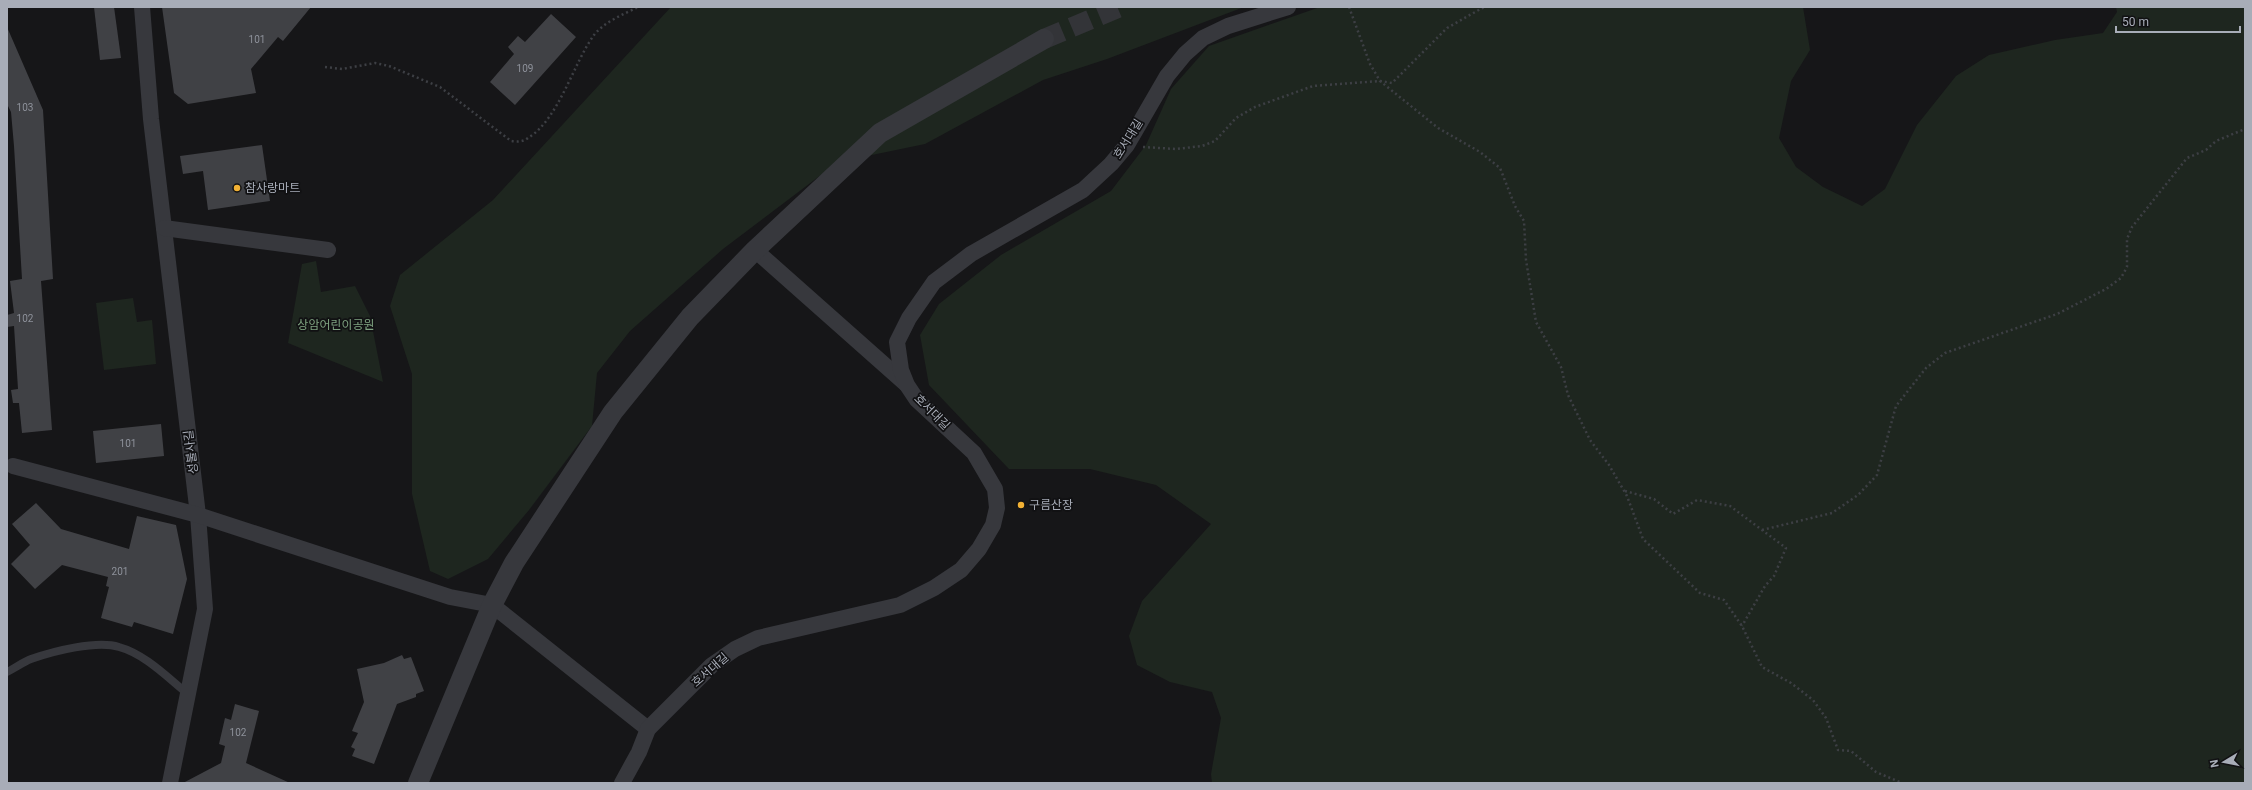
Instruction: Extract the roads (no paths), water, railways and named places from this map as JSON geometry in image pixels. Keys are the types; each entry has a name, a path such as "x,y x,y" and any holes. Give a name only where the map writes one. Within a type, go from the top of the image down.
{"street":[{"name":"성불사길","path":"142,7 151,119 198,515 205,609 170,783"},
{"name":"호서대길","path":"622,783 640,752 648,729 712,665 735,649 758,638 900,605 934,588 961,570 979,549 993,525 997,508 996,489 974,453 917,400 907,385 901,370 897,342 909,318 934,282 971,254 1083,190 1111,164 1127,145 1167,76 1185,54 1203,38 1228,26 1288,7"},
{"path":"418,783 492,605 514,563 613,412 690,317 756,250 880,133 1044,40"},
{"path":"164,228 328,250"},
{"path":"756,250 907,385"},
{"path":"13,466 198,515 450,597 492,605 648,729"}],"lane":[{"path":"7,672 30,659 78,648 99,645 119,646 144,660 188,694"}],"tunnel":[{"path":"1044,39 1120,7"}],"place":[{"name":"참사랑마트","path":"237,188"},
{"name":"구름산장","path":"1021,505"}],"park label":[{"name":"상암어린이공원","path":"336,325"}]}
